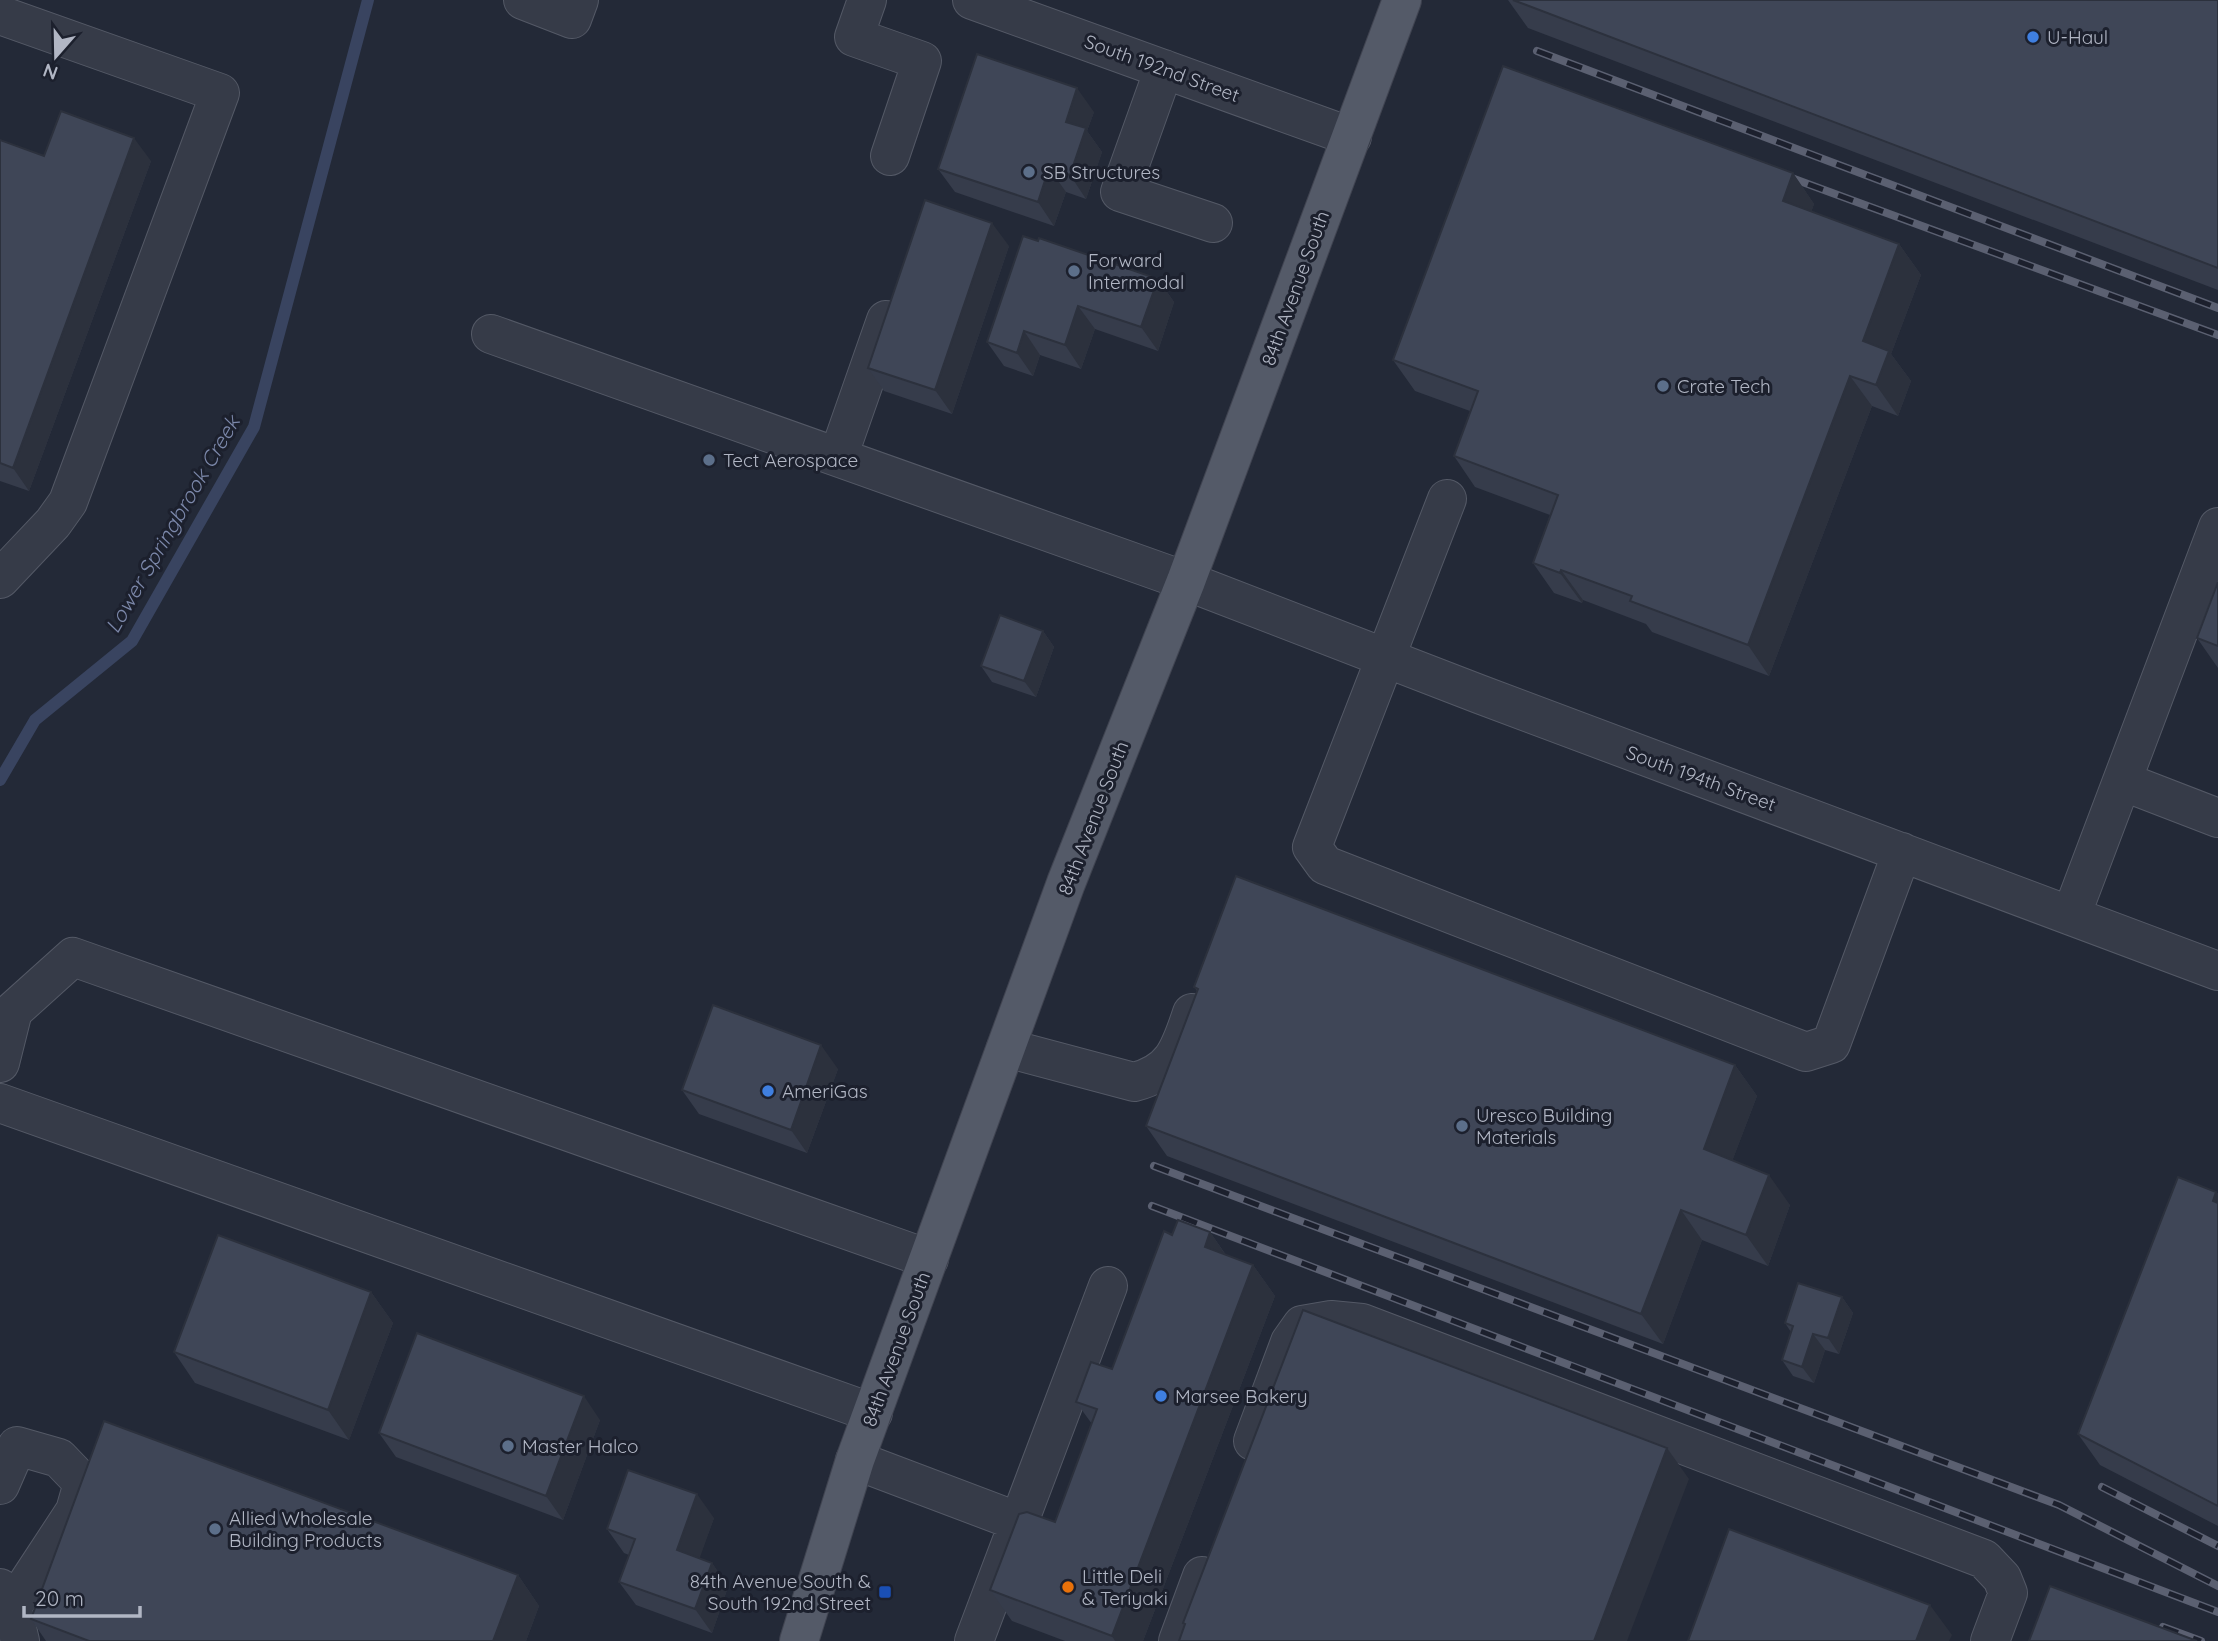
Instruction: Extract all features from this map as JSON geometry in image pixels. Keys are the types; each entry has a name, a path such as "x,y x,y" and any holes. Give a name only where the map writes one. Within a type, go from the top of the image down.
{"main road":[{"name":"84th Avenue South","path":"799,1641 855,1460 1066,883 1186,581 1402,0"}],"street":[{"path":"523,0 572,19 579,0"},
{"path":"867,0 855,37 922,61 890,156"},
{"name":"South 192nd Street","path":"972,0 1352,137"},
{"path":"0,15 220,93 68,502 53,523 0,579"},
{"path":"1164,69 1120,192 1213,223"},
{"path":"838,457 898,285"},
{"name":"South 194th Street","path":"491,334 1186,581 2218,971"},
{"path":"1447,499 1312,847 1325,865 1807,1052 1831,1044 1902,852"},
{"path":"2071,916 2218,527"},
{"path":"2122,781 2218,818"},
{"path":"0,1063 13,1011 73,957 929,1259"},
{"path":"1006,1048 1134,1082 1152,1077 1165,1068 1179,1050 1201,986"},
{"path":"0,1103 873,1413"},
{"path":"974,1641 1108,1286"},
{"path":"1241,1472 1290,1342 1302,1325 1331,1320 1362,1323 1984,1559 2002,1578 2008,1592 1990,1641"},
{"path":"0,1485 17,1446 59,1458 83,1483 75,1511 11,1612"},
{"path":"855,1460 1018,1522"},
{"path":"1178,1641 1212,1550"}],"building":[{"path":"1513,0 2218,0 2218,268"},
{"name":"SB Structures","path":"977,54 1077,88 1066,122 1086,128 1070,175 1049,168 1038,202 938,169"},
{"name":"Crate Tech","path":"1503,66 1793,173 1783,201 1899,244 1863,341 1889,351 1876,385 1850,376 1748,645 1630,601 1632,596 1561,570 1560,573 1533,563 1558,495 1454,456 1478,391 1393,360"},
{"path":"61,111 134,138 13,468 0,463 0,140 44,156"},
{"path":"925,200 992,223 935,390 868,368"},
{"path":"1023,236 1038,241 1039,238 1158,279 1141,327 1078,306 1065,345 1024,331 1017,353 987,342"},
{"path":"2218,582 2218,646 2197,638"},
{"path":"1000,615 1043,631 1024,681 981,666"},
{"name":"Uresco Building Materials","path":"1236,876 1735,1065 1704,1149 1769,1175 1746,1235 1681,1210 1641,1314 1146,1126 1198,989 1194,987"},
{"name":"AmeriGas","path":"713,1005 821,1045 791,1130 682,1090"},
{"path":"2178,1177 2216,1192 2213,1201 2218,1203 2218,1506 2078,1434"},
{"path":"1178,1220 1210,1232 1205,1247 1253,1265 1112,1636 990,1590 1019,1514 1027,1512 1055,1522 1097,1409 1076,1402 1091,1362 1112,1369 1164,1231 1172,1235"},
{"path":"218,1235 371,1292 328,1410 174,1352"},
{"path":"1798,1283 1842,1297 1828,1338 1813,1334 1802,1367 1782,1360 1793,1326 1785,1323"},
{"path":"1303,1310 1667,1448 1594,1641 1179,1641 1185,1624 1183,1623"},
{"path":"417,1333 584,1396 546,1496 379,1433"},
{"name":"Allied Wholesale Building Products","path":"104,1421 518,1575 493,1641 89,1641 31,1619"},
{"path":"628,1470 697,1494 677,1550 712,1563 695,1609 619,1582 635,1539 607,1529"},
{"path":"1729,1529 1930,1605 1916,1641 1688,1641"},
{"path":"2050,1586 2197,1641 2029,1641"}],"waterway":[{"name":"Lower Springbrook Creek","path":"0,780 35,720 132,641 254,427 368,0"}],"railway":[{"path":"1537,51 2218,308"},
{"path":"1778,173 2218,335"},
{"path":"1154,1166 2059,1505 2218,1586"},
{"path":"1152,1206 2218,1612"},
{"path":"2102,1487 2218,1546"},
{"path":"2163,1627 2201,1641"}],"place":[{"name":"U-Haul","path":"2033,37"},
{"name":"SB Structures","path":"1029,172"},
{"name":"Forward Intermodal","path":"1074,271"},
{"name":"Crate Tech","path":"1663,386"},
{"name":"Tect Aerospace","path":"709,460"},
{"name":"AmeriGas","path":"768,1091"},
{"name":"Uresco Building Materials","path":"1462,1126"},
{"name":"Marsee Bakery","path":"1161,1396"},
{"name":"Master Halco","path":"508,1446"},
{"name":"Allied Wholesale Building Products","path":"215,1529"},
{"name":"Little Deli & Teriyaki","path":"1068,1587"},
{"name":"84th Avenue South & South 192nd Street","path":"885,1592"}]}
